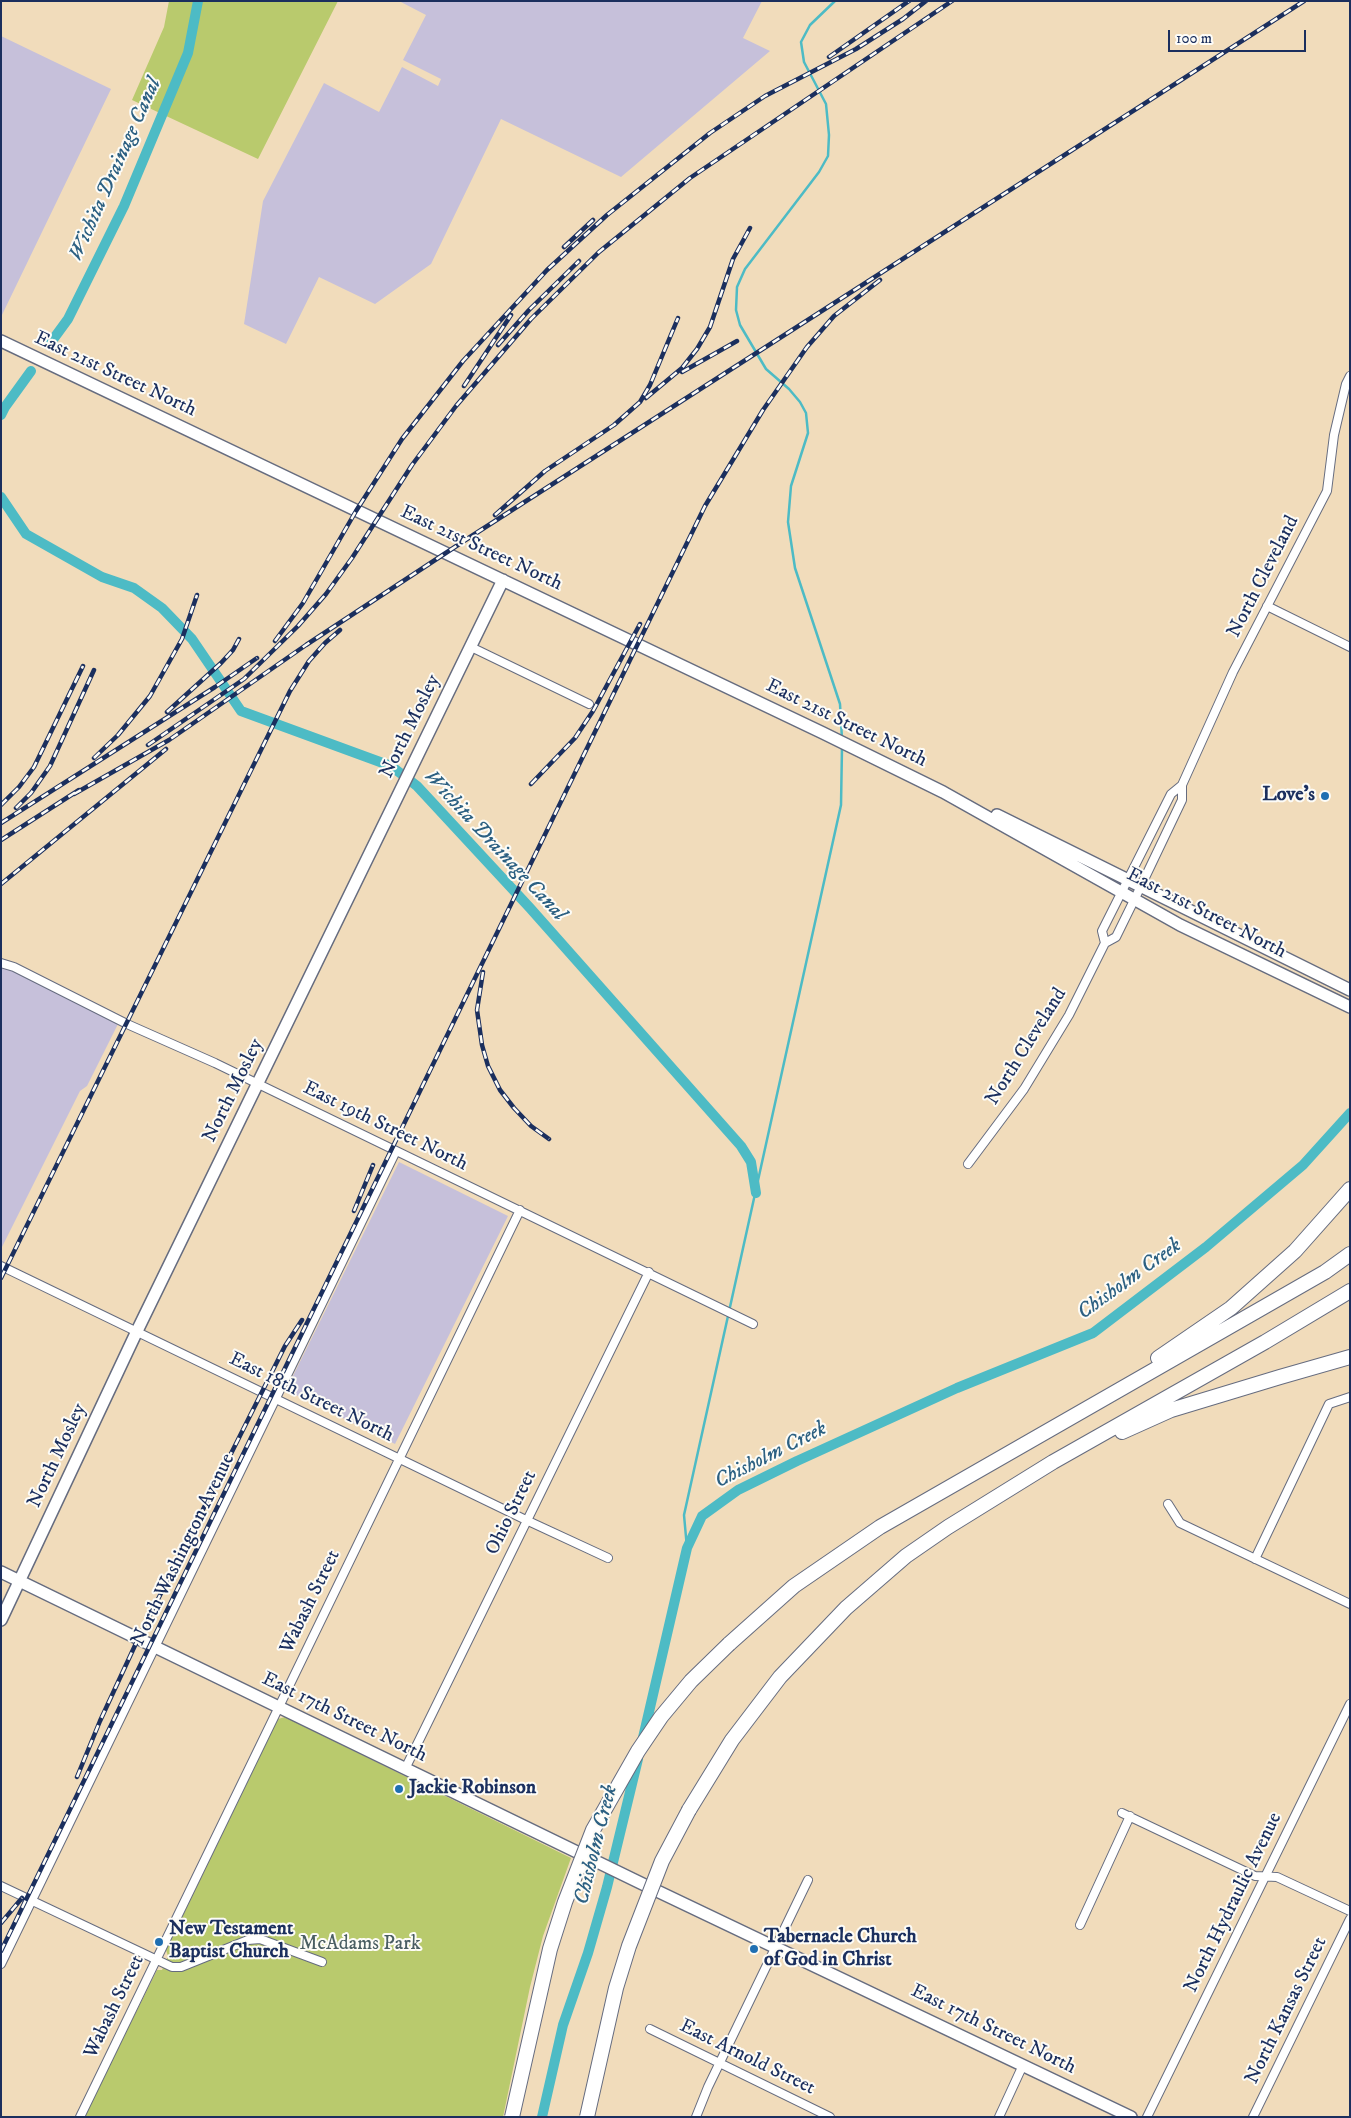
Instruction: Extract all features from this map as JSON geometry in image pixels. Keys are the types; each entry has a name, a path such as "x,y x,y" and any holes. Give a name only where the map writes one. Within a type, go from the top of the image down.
{"highway":[{"path":"1076,1414 1231,1308 1295,1251 1350,1189"},
{"path":"512,2117 537,1997 550,1949 564,1902 593,1830 629,1766 661,1717 691,1681 794,1586 880,1527 1325,1272 1350,1254"},
{"path":"587,2117 616,1988 629,1946 662,1861 689,1810 732,1740 755,1708 804,1650 846,1608 906,1556 948,1527 1053,1462 1265,1342 1350,1291"},
{"path":"1053,1462 1171,1410 1350,1357"}],"street":[{"name":"East 21st Street North","path":"1,341 823,732 943,792 1013,822 1350,990"},
{"name":"North Cleveland","path":"1105,943 1102,932 1121,892 1171,794 1182,784 1233,672 1327,491 1334,435 1346,384 1350,376"},
{"name":"North Mosley","path":"1,1620 137,1331 503,580"},
{"path":"1268,606 1350,647"},
{"path":"471,647 589,704"},
{"name":"North Cleveland","path":"968,1164 1024,1089 1070,1015 1105,943 1116,937 1182,800 1182,784"},
{"name":"East 21st Street North","path":"943,792 1180,925 1350,1007"},
{"name":"East 19th Street North","path":"1,962 127,1024 259,1084 754,1324"},
{"name":"North Washington Avenue","path":"1,1964 396,1151"},
{"name":"Wabash Street","path":"80,2117 520,1210"},
{"name":"East 18th Street North","path":"1,1266 608,1558"},
{"name":"Ohio Street","path":"405,1768 649,1272"},
{"path":"1254,1559 1330,1404 1350,1397"},
{"path":"1168,1504 1180,1523 1350,1604"},
{"name":"East 17th Street North","path":"1,1572 636,1881 1131,2117"},
{"name":"North Hydraulic Avenue","path":"1147,2117 1350,1704"},
{"path":"1080,1925 1126,1815 1255,1876 1276,1877 1350,1911"},
{"path":"696,2117 808,1880"},
{"path":"1,1886 172,1967 181,1967 248,1940 260,1939 322,1962"},
{"name":"North Kansas Street","path":"1253,2117 1350,1919"},
{"name":"East Arnold Street","path":"650,2029 830,2117"},
{"path":"999,2117 1023,2065"}],"shaded area":[{"path":"399,1 762,1 743,38 770,51 621,177 501,119 431,264 375,304 319,277 286,344 244,324 263,201 324,83 379,112 402,67 438,86 441,79 403,60 426,15"},
{"path":"1,36 111,89 1,317"},
{"path":"1,965 118,1024 87,1086 80,1091 1,1249"},
{"path":"399,1162 508,1216 395,1444 286,1390"}],"green space":[{"path":"169,1 338,1 258,159 132,100 164,27"},
{"name":"McAdams Park","path":"285,1717 571,1858 543,1936 530,1987 503,2117 84,2117 157,1970 162,1970 168,1956 166,1950 278,1719"}],"waterway":[{"name":"Wichita Drainage Canal","path":"49,345 68,319 124,206 188,53 198,1"},
{"path":"835,1 810,25 801,42 804,62 826,104 829,135 828,156 819,172 745,269 737,287 736,310 740,325 766,369 789,389 806,413 808,433 791,486 788,522 795,568 840,704 842,739"},
{"name":"Wichita Drainage Canal","path":"1,415 31,371"},
{"name":"Wichita Drainage Canal","path":"1,497 26,534 102,577 134,588 162,608 192,639 241,711 391,766 417,786 530,908 741,1146 751,1162 756,1193"},
{"path":"687,1548 684,1515 841,805 842,747"},
{"name":"Chisholm Creek","path":"642,1742 687,1548 702,1516 738,1490 797,1461 957,1388 1093,1333 1206,1247 1303,1165 1350,1113"},
{"name":"Chisholm Creek","path":"542,2117 563,2025 588,1953 607,1887 638,1759"}],"railway":[{"path":"829,57 909,1"},
{"path":"275,641 303,603 356,511 402,439 463,361 547,270 607,215 710,133 765,96 856,49 903,19 926,1"},
{"path":"148,745 244,679 298,626 326,594 352,558 412,465 456,406 531,319 599,252 690,178 952,1"},
{"path":"74,794 169,740 306,645 467,539 1304,1"},
{"path":"564,247 593,220"},
{"path":"646,398 682,368 697,349 710,327 733,259 750,228"},
{"path":"498,345 529,310 579,261"},
{"path":"1,1951 705,506 763,410 807,347 834,316 880,280"},
{"path":"464,386 511,315"},
{"path":"495,515 545,471 614,425 640,402 650,385 678,318"},
{"path":"682,372 737,341"},
{"path":"94,758 118,735 150,696 182,639 197,595"},
{"path":"531,784 575,738 593,711 640,624"},
{"path":"1,1278 290,691 309,661 340,630"},
{"path":"167,712 221,663 233,650 239,639"},
{"path":"1,823 215,687 257,658"},
{"path":"1,805 19,787 34,767 83,666"},
{"path":"16,808 31,793 50,766 94,670"},
{"path":"1,884 166,749"},
{"path":"1,840 79,790"},
{"path":"483,972 477,1010 482,1045 488,1066 500,1090 514,1108 531,1126 549,1139"},
{"path":"354,1211 373,1165"},
{"path":"77,1777 100,1721 138,1639 285,1346 302,1320"},
{"path":"1,1923 22,1898"}],"place":[{"name":"Love's","path":"1325,796"},
{"name":"Jackie Robinson","path":"399,1789"},
{"name":"New Testament Baptist Church","path":"159,1942"},
{"name":"Tabernacle Church of God in Christ","path":"754,1949"}]}
